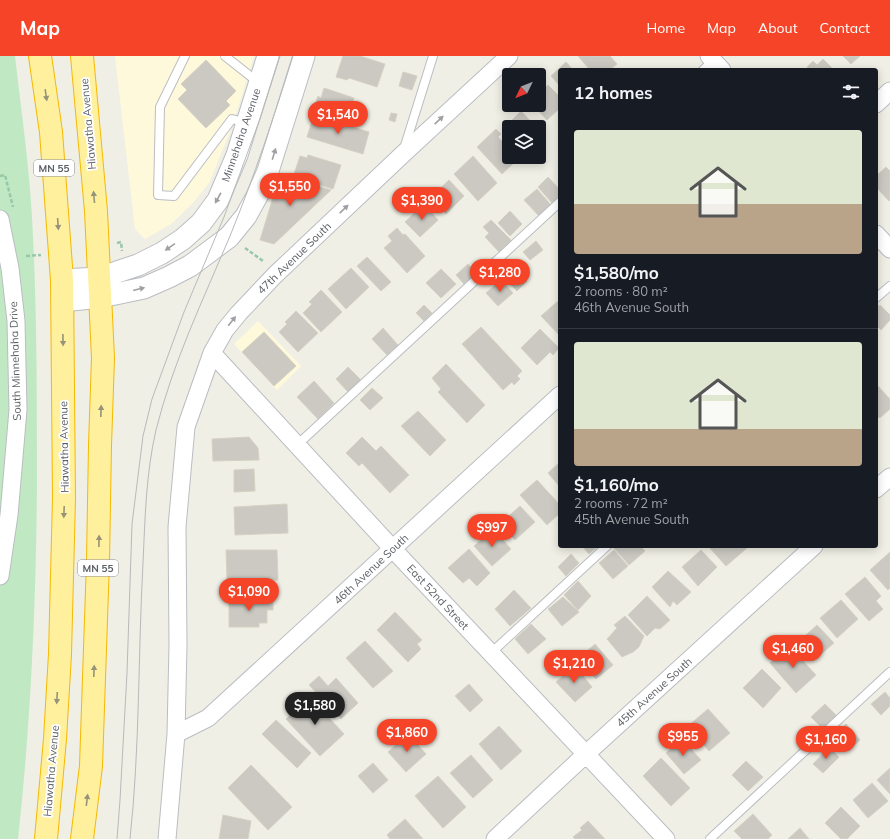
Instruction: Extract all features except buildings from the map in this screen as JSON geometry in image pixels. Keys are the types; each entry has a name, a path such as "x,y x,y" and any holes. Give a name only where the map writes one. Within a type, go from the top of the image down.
{"highway":[{"name":"Hiawatha Avenue","path":"40,56 51,132 62,290 64,498 60,654 46,839"},
{"name":"Hiawatha Avenue","path":"82,56 96,211 103,358 91,766 82,839"}],"street":[{"name":"Minnehaha Avenue","path":"100,287 138,264 162,253 183,239 201,223 218,200 237,155 268,56"},
{"name":"Minnehaha Avenue","path":"62,290 100,287 144,288 190,266 229,237 246,216 268,171 304,56"},
{"name":"47th Avenue South","path":"212,354 225,330 238,313 403,154 509,56"},
{"path":"878,102 890,91"},
{"name":"South Minnehaha Drive","path":"0,218 10,268 16,321 18,410 9,515 0,576"},
{"path":"878,236 890,249"},
{"path":"167,839 176,734 178,646 177,527 186,427 212,354"},
{"name":"East 52nd Street","path":"212,354 666,839"},
{"name":"46th Avenue South","path":"176,734 208,718 558,397"},
{"path":"878,487 890,477"},
{"name":"45th Avenue South","path":"495,839 812,548"}],"lane":[{"path":"185,56 160,107 158,195 174,196 232,119 247,123"},
{"path":"225,56 259,83"},
{"path":"403,154 432,56"},
{"path":"297,445 558,204"},
{"path":"878,296 890,286"},
{"path":"491,653 605,548"},
{"path":"710,839 890,672"}],"path":[{"path":"243,247 261,259 276,275"}],"shaded area":[{"path":"115,56 254,56 232,127 209,183 192,204 171,224 145,239 135,229"},
{"path":"258,321 301,366 277,390 234,344"}],"green space":[{"path":"0,56 15,56 31,197 36,317 37,485 34,618 23,795 18,839 0,839"}],"tram line":[{"path":"117,839 127,673 132,524 143,436 152,399 184,312 224,217 261,116 280,56"},
{"path":"130,839 136,770 145,513 150,463 156,430 180,356 247,192 293,56"}]}
